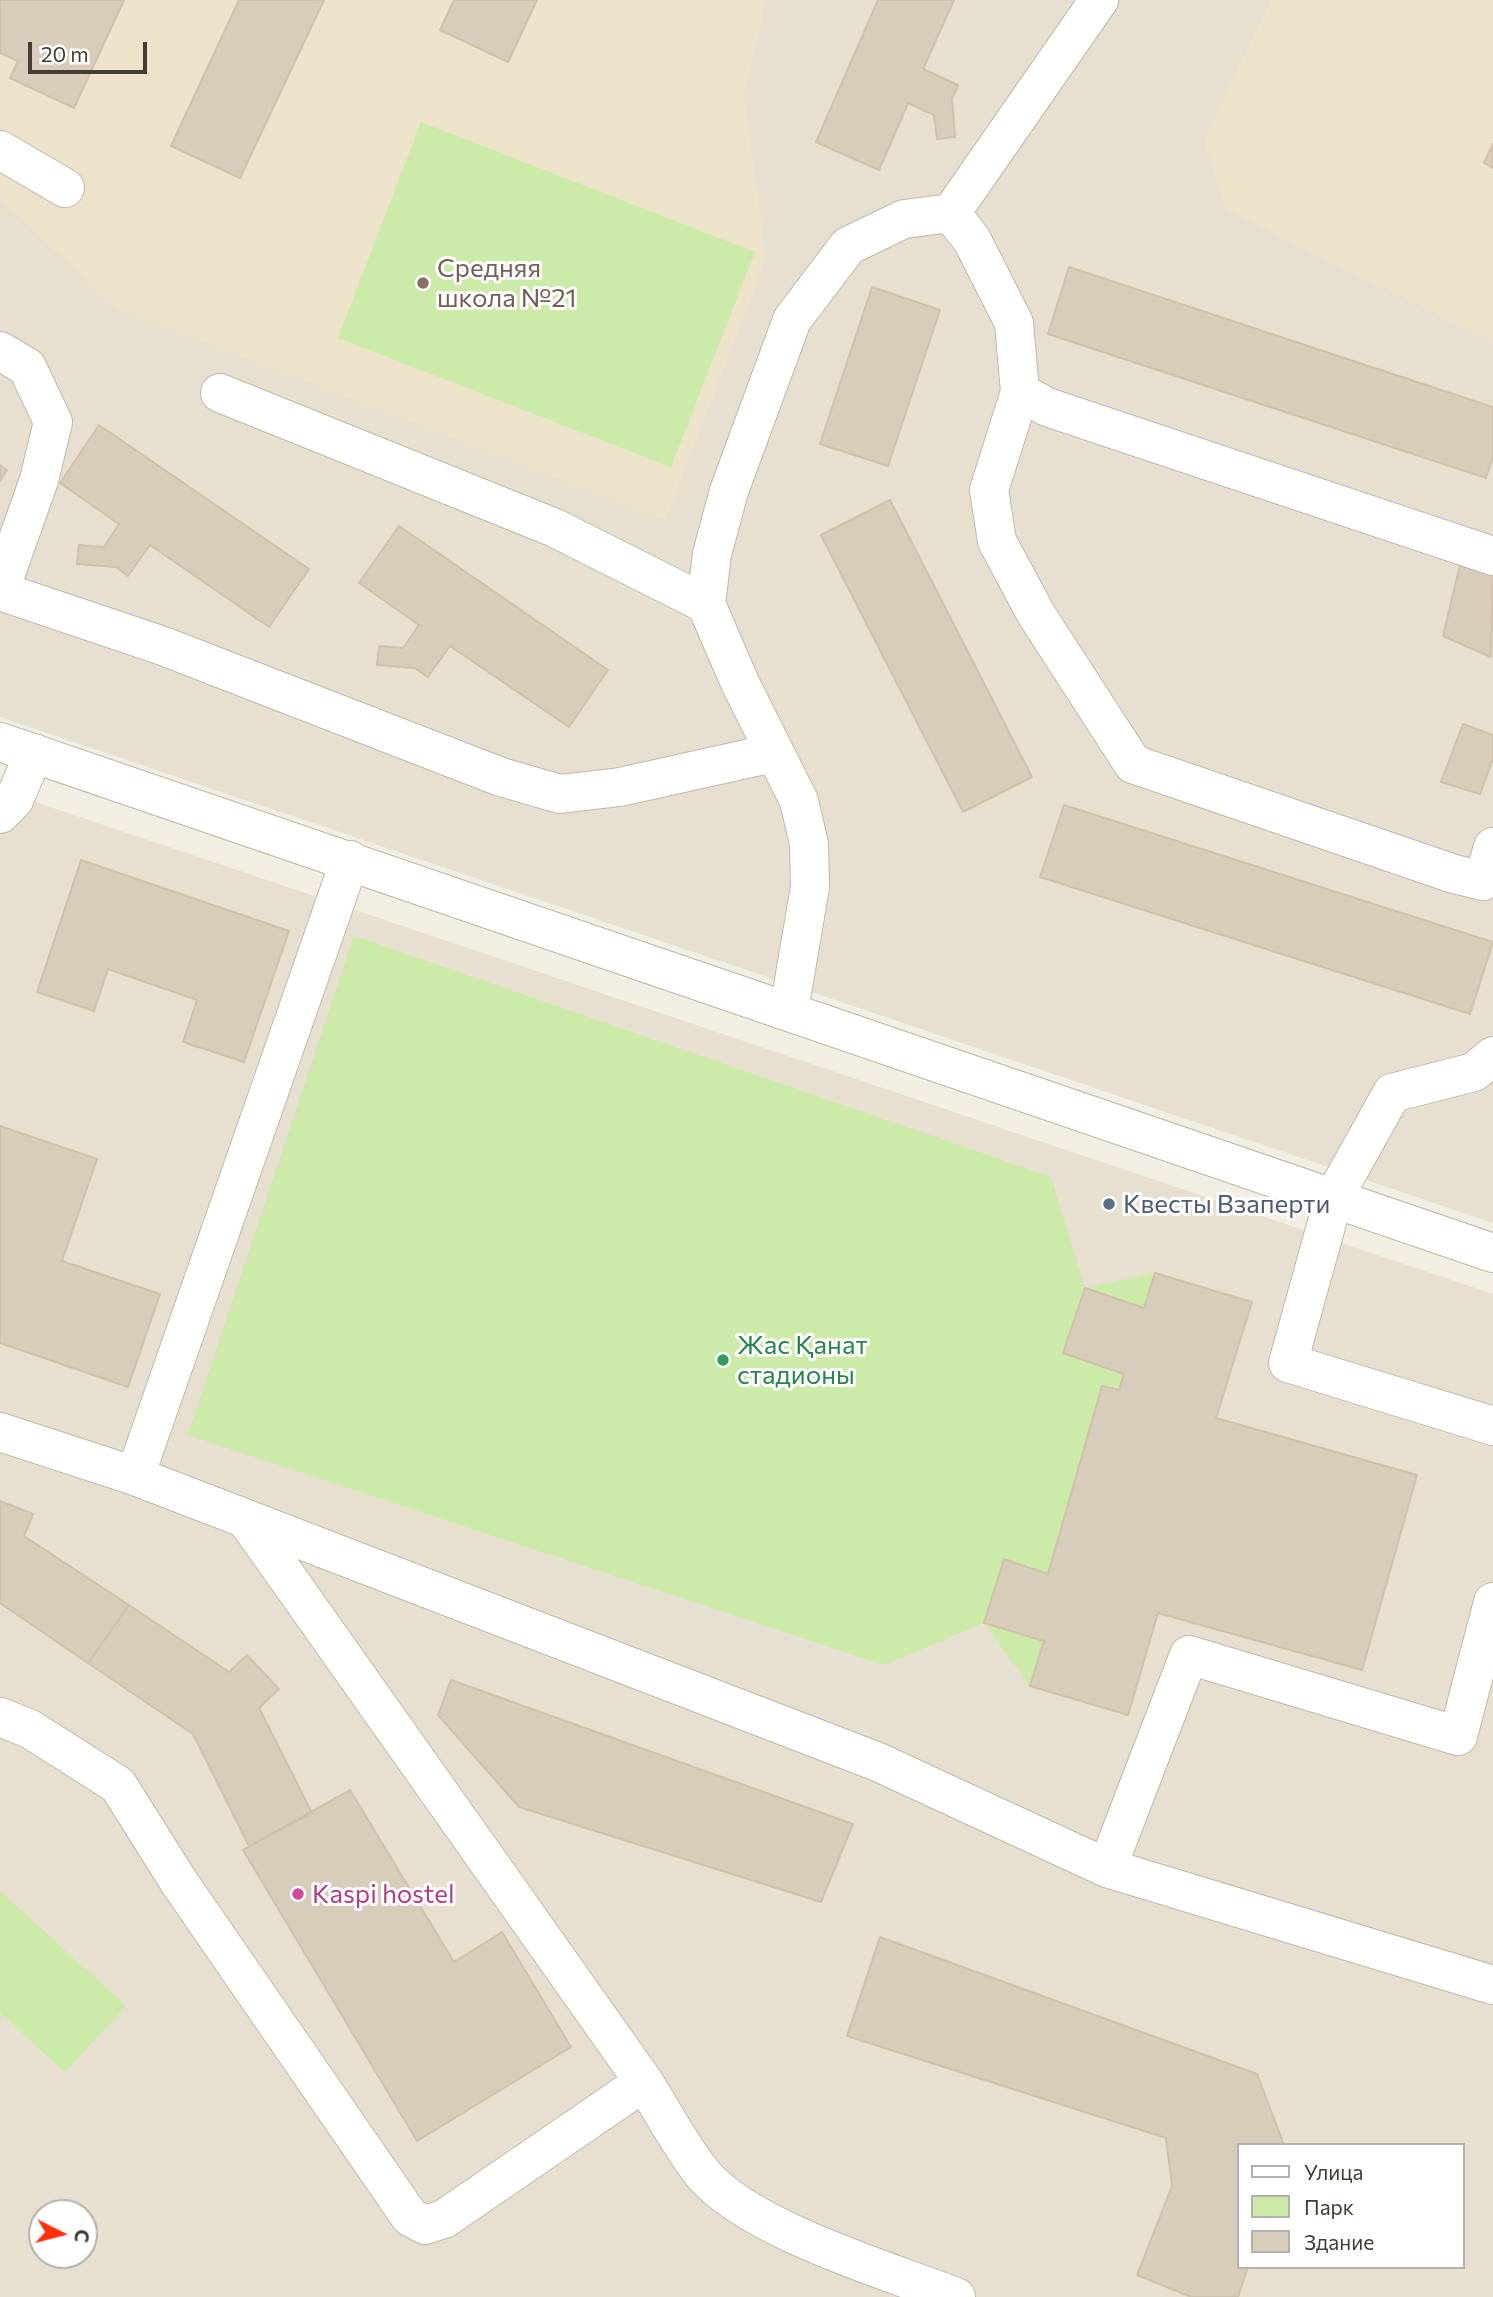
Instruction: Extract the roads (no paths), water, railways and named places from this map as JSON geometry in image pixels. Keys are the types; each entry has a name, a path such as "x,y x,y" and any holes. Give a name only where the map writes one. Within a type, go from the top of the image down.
{"street":[{"path":"789,1010 810,887 809,844 799,801 773,753 706,604 712,554 729,491 792,320 848,246 904,219 951,213 1099,0"},
{"path":"0,150 65,188"},
{"path":"951,213 972,240 1014,323 1020,392 989,490 997,541 1036,614 1133,764 1454,874 1490,870"},
{"path":"0,351 27,367 53,422 39,480 0,591 163,646 501,777 560,794 620,787 773,753"},
{"path":"1020,392 1047,407 1493,556"},
{"path":"220,393 555,528 706,604"},
{"path":"0,814 14,800 17,748 1493,1253"},
{"path":"135,1476 350,860"},
{"path":"1493,1056 1474,1072 1392,1093 1334,1197 1288,1363 1493,1426"},
{"path":"0,1432 135,1476 248,1522 878,1762 1107,1868 1493,1985"},
{"path":"248,1522 644,2082 703,2173 738,2206 785,2229 956,2297"},
{"path":"1107,1868 1189,1655 1458,1736 1493,1602"},
{"path":"0,1717 30,1728 118,1785 179,1882 410,2217 425,2225 444,2220 644,2082"}],"place":[{"name":"Средняя школа №21","path":"423,283"},
{"name":"Квесты Взаперти","path":"1109,1204"},
{"name":"Жас Қанат стадионы","path":"723,1360"},
{"name":"Kaspi hostel","path":"298,1894"}]}
